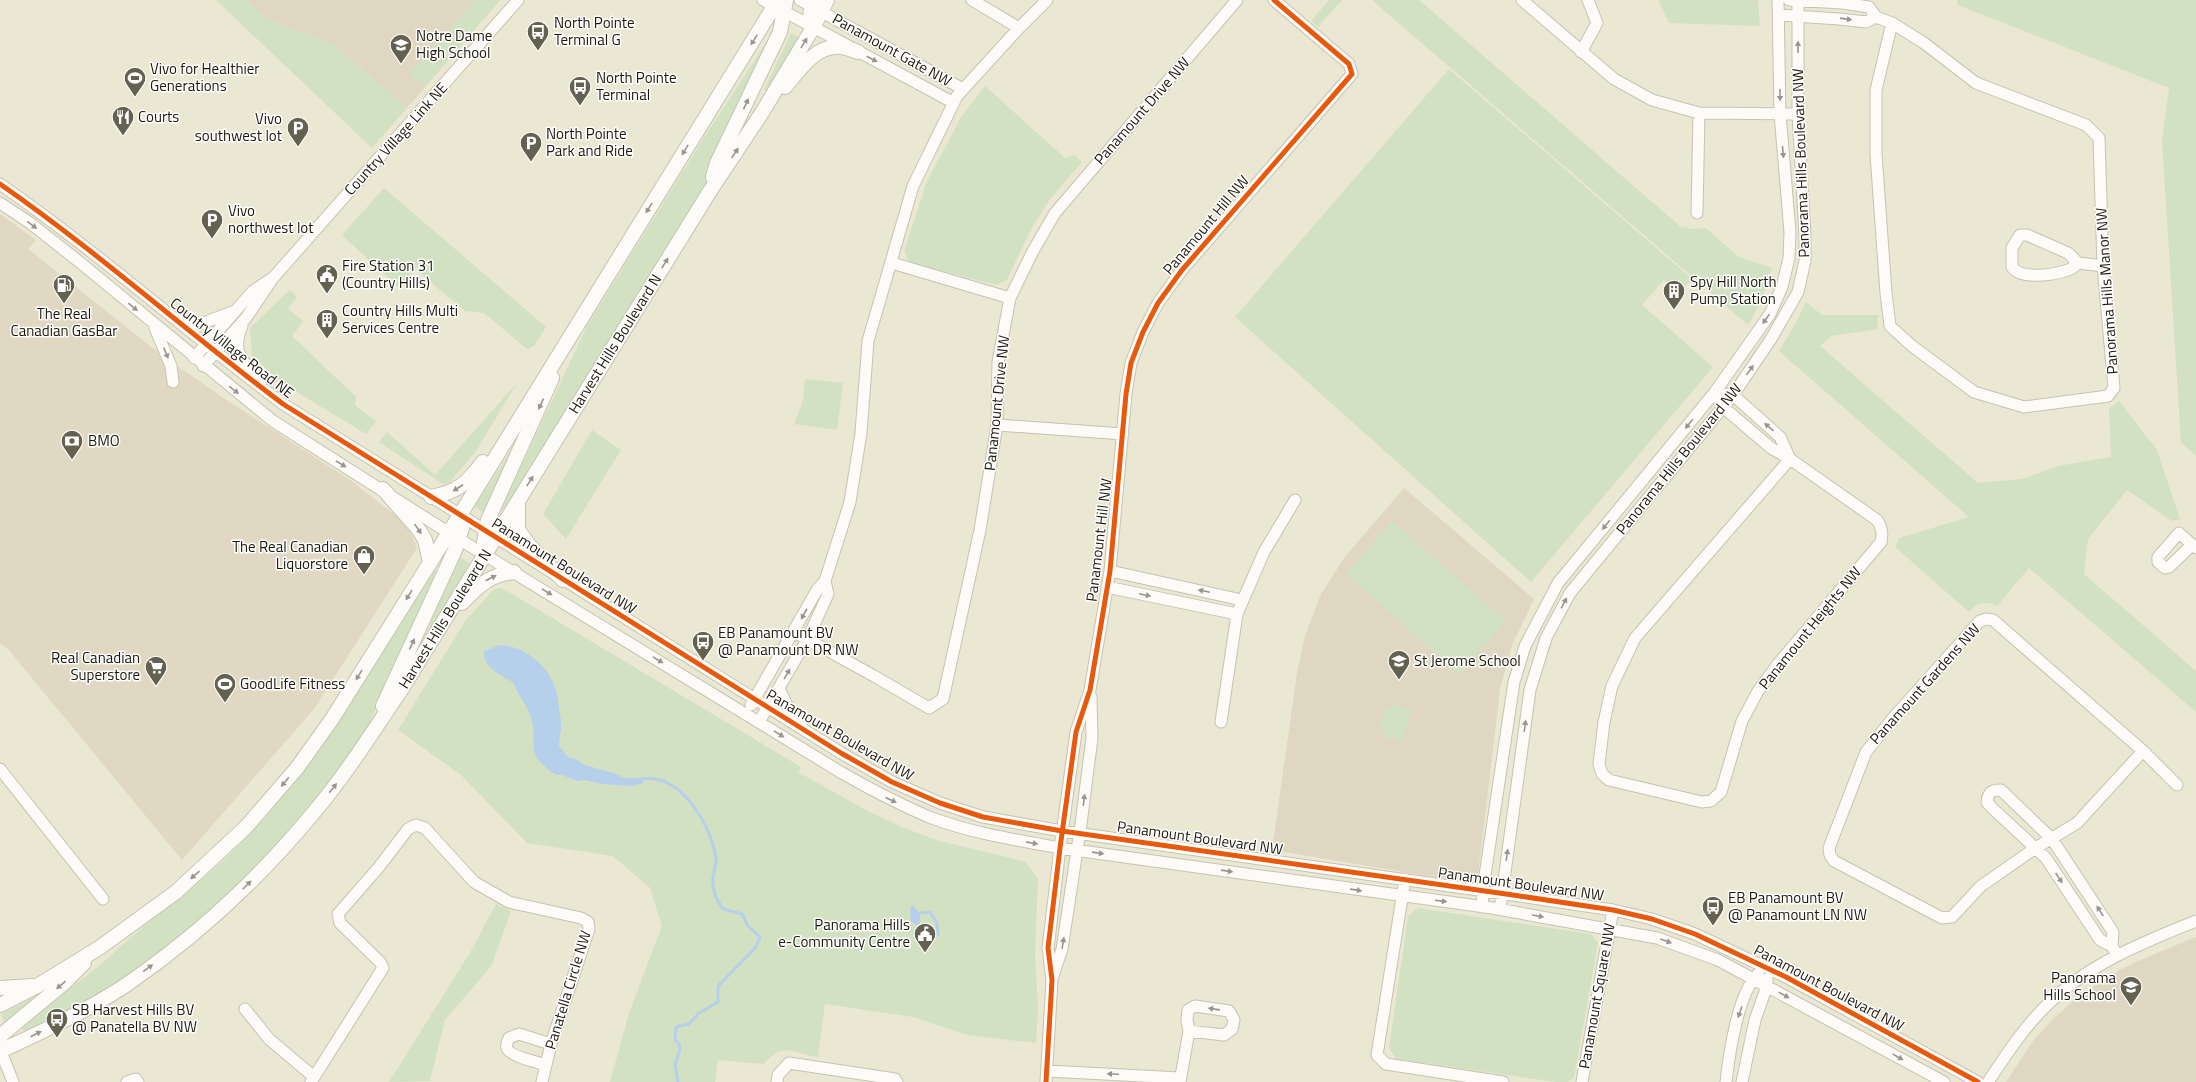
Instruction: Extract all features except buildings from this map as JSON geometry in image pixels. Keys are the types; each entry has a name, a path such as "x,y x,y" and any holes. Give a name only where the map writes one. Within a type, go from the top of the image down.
{"main road":[{"name":"Harvest Hills Boulevard N","path":"0,1050 61,1021 125,985 210,921 278,854 316,811 366,743 485,554 490,535 518,501 710,191 763,111 814,26 814,3"},
{"path":"710,191 717,163 780,32 777,4"},
{"path":"0,1005 37,986 99,948 176,892 240,832 274,796 332,719 430,562 462,528 460,515 573,330 777,4"},
{"path":"763,111 808,61 823,50 836,46 858,52"},
{"path":"490,535 488,520 573,330"},
{"path":"431,496 448,493 464,484 520,416"},
{"path":"382,490 419,530 425,540 430,562"},
{"path":"518,501 518,530 563,580"},
{"path":"366,743 455,550 454,536"},
{"path":"442,623 486,580 501,573 514,572"},
{"path":"0,1036 64,983 99,948"},
{"path":"0,988 37,986"}],"street":[{"name":"Country Village Link NE","path":"203,366 246,318 273,278 518,0"},
{"path":"972,0 1018,28"},
{"path":"746,714 817,590 825,582 850,502 861,433 868,341 892,263 913,186 954,103 963,89 1018,28 1048,0"},
{"name":"Panamount Drive NW","path":"794,632 808,638 929,708 943,699 980,530 997,425 998,362 1010,298 1033,250 1055,213 1238,0"},
{"name":"Panamount Hill NW","path":"1046,1082 1052,980 1048,948 1076,732 1090,690 1110,571 1126,394 1131,363 1143,332 1158,303 1182,270 1352,74 1349,64 1274,0"},
{"path":"1522,0 1614,79 1652,100 1699,113 1798,114"},
{"path":"1581,52 1597,23 1588,0"},
{"name":"Panorama Hills Boulevard NW","path":"1482,907 1483,891 1514,682 1525,646 1558,583 1715,392 1770,314 1782,287 1787,266 1790,232 1780,114 1778,0"},
{"name":"Panorama Hills Manor NW","path":"1789,0 1842,3 1869,7 1876,17 1892,23 1924,43 1976,83 2086,126 2099,138 2103,266 2114,388 2108,396 2024,407 1974,392 1912,346 1890,326 1886,294 1876,154 1876,90 1892,23"},
{"name":"Panorama Hills Boulevard NW","path":"1500,909 1530,690 1546,638 1570,593 1733,395 1772,340 1798,292 1805,262 1805,236 1798,114 1798,0"},
{"name":"Panamount Gate NW","path":"814,3 963,89"},
{"name":"Panamount Gate NW","path":"777,4 858,52 954,103"},
{"path":"1779,16 1798,16 1866,22 1876,17"},
{"path":"1697,213 1699,113"},
{"name":"Country Village Road NE","path":"0,184 112,266 205,345 282,404 460,515"},
{"name":"Country Village Road NE","path":"0,203 30,223 203,366 273,421 454,536"},
{"path":"2078,263 2069,270 2028,276 2021,275 2012,267 2012,248 2020,235 2027,235 2068,253 2078,263 2103,266"},
{"path":"892,263 1010,298"},
{"name":"Country Village Link NE","path":"194,358 253,291 273,278"},
{"path":"176,320 201,324 236,310"},
{"path":"246,318 237,338 238,350 242,360 282,404"},
{"path":"154,325 171,366 173,382"},
{"path":"1715,392 1733,395 1780,437 1790,459"},
{"name":"Panamount Heights NW","path":"1715,392 1723,407 1771,448 1790,459 1877,520 1881,526 1883,534 1881,542 1778,664 1758,692 1742,721 1721,792 1711,801 1702,802 1609,780 1602,774 1599,764 1604,722 1612,686 1635,638 1790,459"},
{"path":"997,425 1123,434"},
{"path":"1220,722 1238,614 1242,600 1264,552 1295,500"},
{"name":"Panamount Boulevard NW","path":"460,515 805,731 892,782 940,803 983,817 1062,831 1291,862 1502,893 1613,910 1652,919 1695,934 1766,967 1978,1082"},
{"name":"Panamount Boulevard NW","path":"454,536 842,773 886,798 930,817 990,835 1060,848 1500,909 1610,928 1657,938 1718,960 1944,1082"},
{"path":"1110,571 1242,600"},
{"path":"759,722 808,638 828,594 825,582"},
{"path":"1107,587 1238,614"},
{"name":"Panamount Gardens NW","path":"1986,619 1993,620 2143,751 2077,823 2034,849 1981,886 1952,917 1942,918 1834,861 1830,856 1829,848 1866,752 1893,718 1980,622 1986,619"},
{"path":"779,688 790,712 805,731"},
{"name":"Panamount Hill NW","path":"1052,980 1062,949 1080,833 1092,738 1090,690"},
{"path":"2143,751 2178,785"},
{"path":"0,769 102,899"},
{"path":"1993,790 2001,790 2052,839 2113,932 2114,950 2100,940 2046,858 2034,849 1991,808 1987,802 1988,795 1993,790"},
{"name":"Panatella Circle NW","path":"313,1080 382,968 380,962 340,923 338,914 379,867 408,829 416,825 425,828 474,882 504,899 544,911 581,918 588,922 589,930 551,1044 542,1082"},
{"path":"1289,880 1291,862"},
{"path":"1405,879 1377,1055 1386,1064 1463,1079 1503,1082"},
{"name":"Panamount Square NW","path":"1582,1082 1613,910"},
{"path":"1988,1082 2010,1048 2047,1004 2114,950 2196,921"},
{"path":"1726,1082 1738,1014 1753,979 1766,967"},
{"path":"1742,1082 1754,1020 1767,986 1766,967"},
{"path":"245,1009 269,1039 313,1080"},
{"path":"1047,1070 1180,1080 1189,1031"},
{"path":"546,1065 511,1053 507,1048 508,1038 519,1034 551,1044"},
{"path":"0,1050 13,1082"},
{"path":"777,1082 778,1075 788,1063 895,1079 897,1082"},
{"path":"127,1082 136,1079 138,1082"}],"shaded area":[{"name":"Notre Dame High School","path":"246,0 500,0 407,108 333,44 268,20"},
{"path":"0,214 36,240 28,249 159,353 225,399 350,480 408,525 417,548 314,709 182,860 8,649 0,643"},
{"name":"St Jerome School","path":"1404,488 1534,599 1512,645 1500,689 1477,884 1272,850 1297,673 1305,636 1321,594 1344,558"},
{"name":"Panorama Hills School","path":"2196,937 2196,1082 2006,1082 2033,1041 2053,1019 2080,995 2112,974 2145,958"}],"green space":[{"path":"216,0 246,0 268,20 333,44 407,108 372,148"},
{"path":"475,0 500,0 425,87 409,74"},
{"path":"1329,0 1342,0 1318,27 1311,21"},
{"path":"1372,0 1419,0 1682,228 1684,226 1691,229 1706,228 1739,257 1772,268 1762,300 1748,325"},
{"path":"1658,0 1758,0 1760,26 1669,23"},
{"path":"1957,0 2196,0 2196,456 2181,442 2162,141 2169,88 1958,5"},
{"path":"791,33 801,38 767,92 764,90"},
{"path":"771,35 702,192 506,511 502,507 587,326 705,136"},
{"path":"1449,69 1692,279 1679,293 1664,280 1642,305 1713,367 1531,582 1235,317"},
{"path":"985,86 1065,158 1074,155 1082,162 1050,199 1031,229 1007,280 996,285 909,262 904,251 927,181 962,116"},
{"path":"384,188 546,327 534,346 527,349 484,313 465,311 415,269 400,289 342,235"},
{"path":"290,290 297,297 288,309 303,321 292,336 356,397 355,405 376,421 366,434 282,383 252,356 250,328"},
{"path":"1806,302 1822,315 1879,315 1877,321 1878,329 1831,336 1820,346 1978,483 2022,479 2058,466 2111,457 2109,408 2119,401 2157,450 2180,519 2172,521 2127,490 2088,539 2084,574 2196,671 2196,712 2029,568 1997,606 1989,603 1982,603 1975,606 1969,612 1895,547 1899,538 1969,517 1779,351 1797,321"},
{"path":"805,379 843,383 837,430 794,424 803,401"},
{"path":"517,383 476,451 449,483 443,484 379,442 387,432 435,475"},
{"path":"592,430 621,450 566,539 543,514"},
{"path":"514,446 516,447 486,512 482,512 475,506"},
{"path":"1392,521 1506,621 1460,675 1346,574"},
{"path":"458,556 473,566 431,629 429,626"},
{"path":"435,570 439,571 363,737 309,813 258,868 162,953 78,1006 24,1031 21,1027 100,965 137,932 223,861 266,817 317,752"},
{"path":"502,588 801,767 798,772 866,810 902,827 936,840 1026,862 1038,879 1035,954 1038,1008 1036,1043 967,1035 913,1017 825,1004 818,1057 783,1050 777,1052 764,1064 718,1060 715,1082 610,1082 629,1013 662,926 650,888 613,856 527,843 461,775 398,730 466,620 494,589"},
{"path":"1393,705 1411,709 1404,741 1386,738 1380,728 1384,712"},
{"path":"496,904 511,911 492,965 445,1020 430,1081 389,1082 471,951"},
{"path":"1418,908 1591,934 1598,943 1574,1078 1567,1082 1556,1082 1396,1059 1389,1048 1408,916"},
{"path":"43,992 6,1028 1,1014"}],"water":[{"path":"500,645 516,648 531,656 549,675 556,691 561,721 559,746 568,757 578,760 582,764 619,775 622,778 640,778 644,783 632,786 602,784 584,780 577,781 562,775 556,775 545,767 538,760 535,753 533,725 530,715 513,682 493,670 489,666 484,656 484,651"},
{"path":"913,905 920,914 919,924 916,925 911,922 910,908"}],"waterway":[{"path":"642,779 656,779 669,784 681,792 691,803 700,816 713,844 716,859 713,887 718,901 723,909 742,914 748,926 760,937 756,947 718,986 718,1002 699,1013 689,1024 676,1027 675,1040 679,1044 680,1049 675,1065 678,1082"},
{"path":"920,913 930,912 937,923 938,935"}],"cycle path":[{"path":"1046,1082 1052,980 1048,948 1076,732 1090,690 1110,571 1126,394 1131,363 1143,332 1158,303 1182,270 1352,74 1349,64 1274,0"},
{"path":"0,184 72,237 283,404 841,753 892,782 940,803 983,817 1062,831 1613,910 1652,919 1695,934 1786,977 1978,1082"}],"place":[{"name":"North Pointe Terminal G","path":"538,52"},
{"name":"Notre Dame High School","path":"401,64"},
{"name":"Vivo for Healthier Generations","path":"135,98"},
{"name":"North Pointe Terminal","path":"580,106"},
{"name":"Courts","path":"123,136"},
{"name":"Vivo southwest lot","path":"298,148"},
{"name":"North Pointe Park and Ride","path":"531,162"},
{"name":"Vivo northwest lot","path":"212,240"},
{"name":"Fire Station 31 (Country Hills)","path":"327,294"},
{"name":"The Real Canadian GasBar","path":"64,304"},
{"name":"Spy Hill North Pump Station","path":"1674,310"},
{"name":"Country Hills Multi Services Centre","path":"327,340"},
{"name":"BMO","path":"72,460"},
{"name":"The Real Canadian Liquorstore","path":"364,576"},
{"name":"EB Panamount BV @ Panamount DR NW","path":"703,662"},
{"name":"St Jerome School","path":"1399,680"},
{"name":"Real Canadian Superstore","path":"156,686"},
{"name":"GoodLife Fitness","path":"225,704"},
{"name":"EB Panamount BV @ Panamount LN NW","path":"1713,926"},
{"name":"Panorama Hills e-Community Centre","path":"925,954"},
{"name":"Panorama Hills School","path":"2131,1006"},
{"name":"SB Harvest Hills BV @ Panatella BV NW","path":"57,1038"}]}
